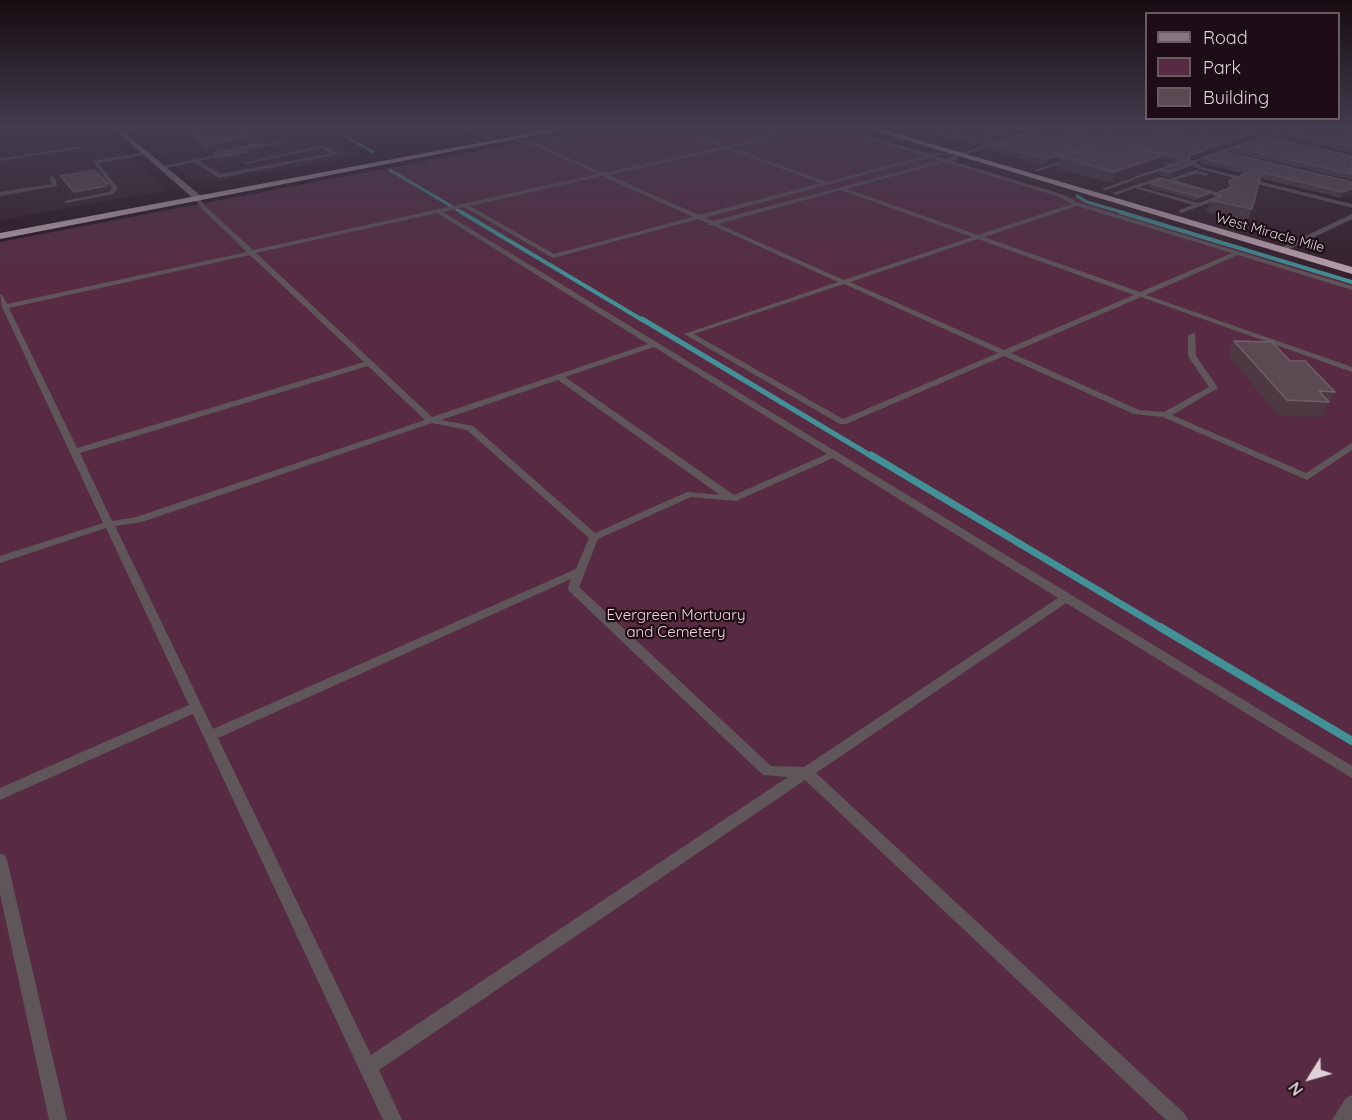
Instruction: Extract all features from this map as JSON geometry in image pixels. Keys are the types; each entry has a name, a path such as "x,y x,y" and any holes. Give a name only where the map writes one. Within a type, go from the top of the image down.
{"highway":[{"path":"0,236 260,180"},
{"path":"0,226 276,180"},
{"name":"West Miracle Mile","path":"1046,180 1352,271"},
{"name":"West Miracle Mile","path":"1073,180 1352,261"}],"main road":[{"path":"177,180 194,195"}],"street":[{"path":"1280,250 1352,216"}],"lane":[{"path":"0,194 55,184 53,180"},
{"path":"67,201 111,193 115,188 109,180"},
{"path":"393,1120 3,301 251,253 576,180"},
{"path":"612,180 1137,412 1165,415 1307,477 1352,446"},
{"path":"817,180 1352,370"},
{"path":"464,205 553,256 841,180"},
{"path":"710,224 874,180"},
{"path":"1010,180 1059,195 1077,204 1352,288"},
{"path":"1104,189 1130,180"},
{"path":"1116,193 1155,180"},
{"path":"1170,180 1224,196 1181,212"},
{"path":"1230,180 1240,183 1231,186"},
{"path":"1252,180 1352,206"},
{"path":"1136,187 1199,205"},
{"path":"1213,193 1222,189"},
{"path":"194,195 202,206 251,253 430,420 470,428 594,537"},
{"path":"1077,204 839,281 688,334 843,422 1238,253"},
{"path":"438,211 1352,772"},
{"path":"1165,415 1214,388 1192,356 1192,335"},
{"path":"0,560 109,524 138,520 655,344"},
{"path":"75,452 369,363"},
{"path":"559,377 733,499"},
{"path":"835,454 733,499 690,494 594,537 573,588 768,771 806,772 1179,1120"},
{"path":"210,736 580,571"},
{"path":"368,1068 1067,597"},
{"path":"0,794 196,707"},
{"path":"0,860 58,1120"},
{"path":"1341,1120 1352,1104"}],"shaded area":[{"path":"0,180 155,180 164,189 163,191 0,220"},
{"path":"193,180 221,180 200,184"},
{"path":"1017,180 1238,180 1352,209 1352,282"}],"green space":[{"name":"Evergreen Mortuary and Cemetery","path":"324,180 1017,180 1352,282 1352,1120 0,1120 0,242"}],"building":[{"path":"64,180 105,180 108,184 106,186 74,192"},
{"path":"1167,180 1212,192 1199,197 1149,183"},
{"path":"1260,180 1252,209 1210,200 1222,196 1214,194 1232,187 1229,181"},
{"path":"1294,180 1352,182 1352,189 1342,192"},
{"path":"1234,341 1272,342 1290,361 1305,361 1335,392 1319,391 1329,402 1287,400"}],"waterway":[{"path":"407,180 463,213"},
{"path":"1077,196 1087,202 1125,213"},
{"path":"461,212 644,321"},
{"path":"1120,212 1352,282"},
{"path":"642,319 873,457"},
{"path":"871,455 1163,629"},
{"path":"1160,627 1352,741"}]}
